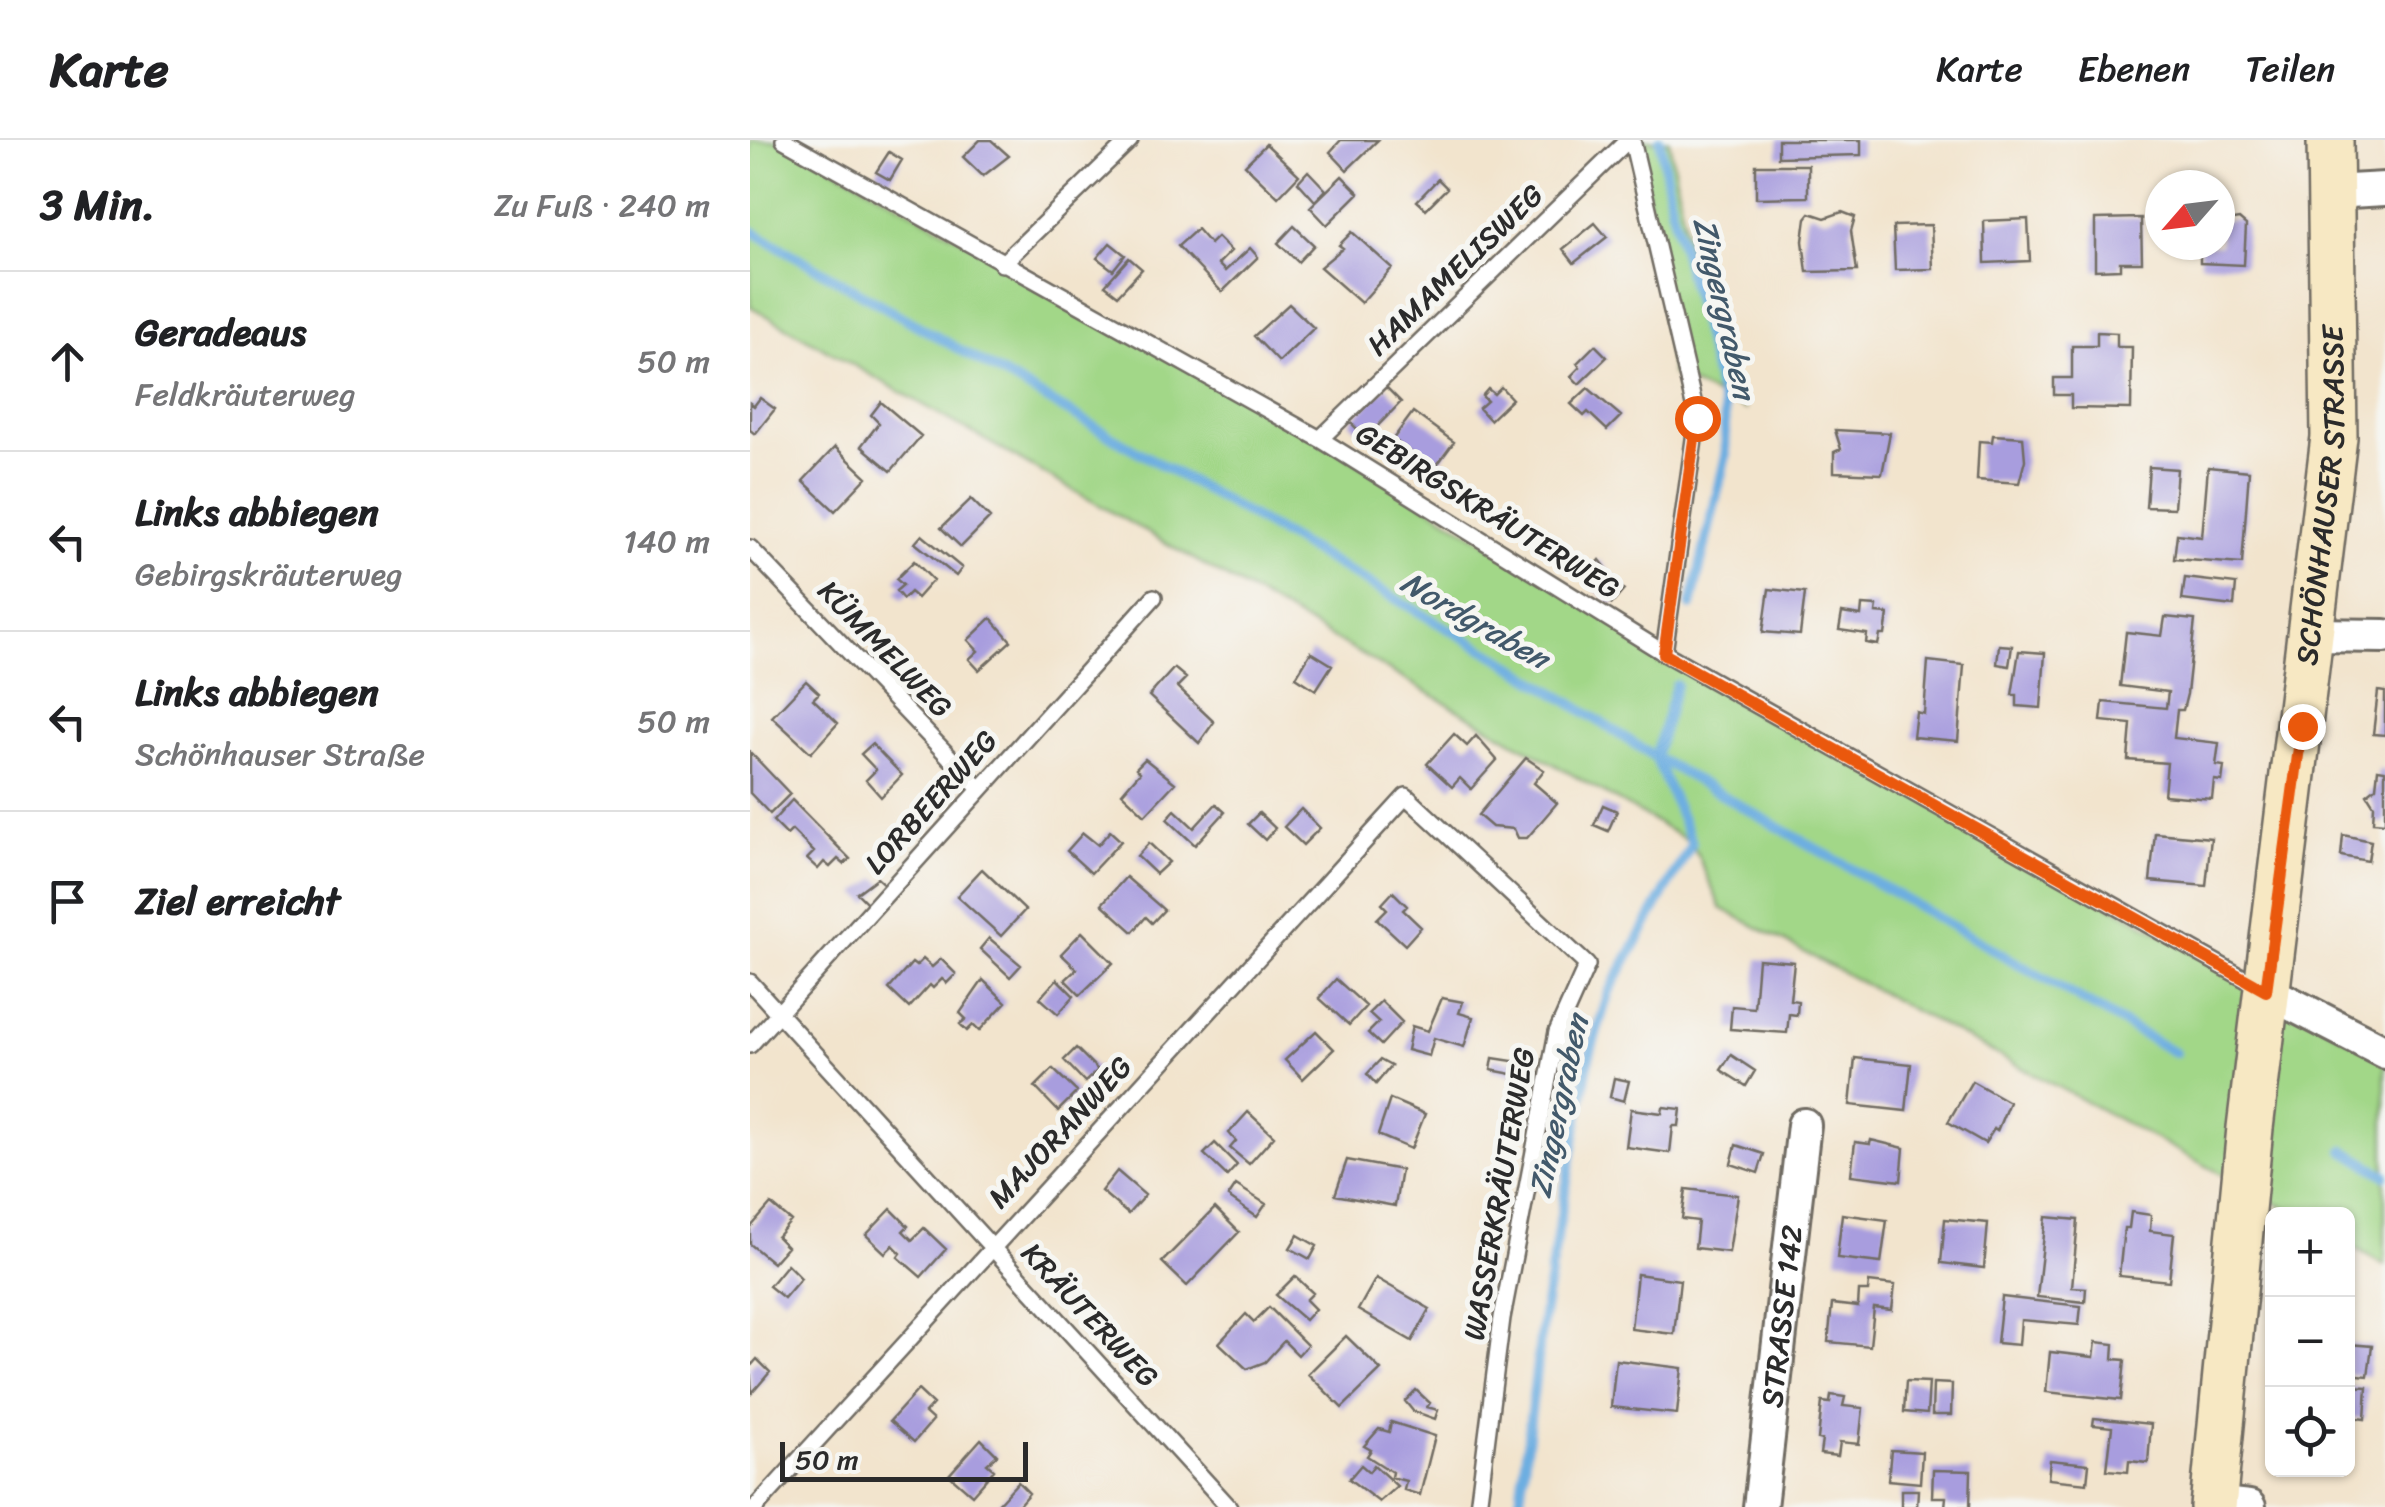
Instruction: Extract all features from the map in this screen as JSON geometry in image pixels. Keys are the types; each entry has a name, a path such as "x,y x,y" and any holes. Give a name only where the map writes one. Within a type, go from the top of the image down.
{"street":[{"name":"SCHÖNHAUSER STRASSE","path":"2225,1506 2266,991 2313,635 2334,437 2330,140"},
{"path":"2331,192 2385,189"},
{"path":"2313,635 2385,636"},
{"path":"2266,991 2385,1052"},
{"name":"STRASSE 142","path":"1760,1507 1804,1126"}],"lane":[{"name":"GEBIRGSKRÄUTERWEG","path":"784,140 1320,439 1664,654 2266,991"},
{"path":"1002,264 1130,140"},
{"path":"1630,140 1697,418 1664,654"},
{"name":"HAMAMELISWEG","path":"1320,439 1630,140"},
{"name":"KÜMMELWEG","path":"750,548 980,789"},
{"name":"LORBEERWEG","path":"750,1045 1154,597"},
{"name":"MAJORANWEG","path":"756,1507 1406,796"},
{"name":"WASSERKRÄUTERWEG","path":"1406,796 1587,965 1557,1032 1502,1318 1478,1507"},
{"name":"KRÄUTERWEG","path":"750,982 1229,1507"}],"green space":[{"path":"750,140 784,140 1320,439 1664,653 2385,1060 2385,1265 2355,1248 2355,1207 2284,1207 1721,908 1692,843 750,306"},
{"path":"1640,140 1669,140 1699,305 1745,409 1672,375"}],"building":[{"path":"980,140 991,140 1009,156 983,176 963,157"},
{"path":"1341,140 1378,140 1347,170 1330,152"},
{"path":"1778,140 1861,140 1861,155 1778,157"},
{"path":"1266,144 1299,175 1278,197 1245,165"},
{"path":"889,152 902,160 890,180 876,172"},
{"path":"1756,165 1808,165 1808,197 1756,198"},
{"path":"1308,171 1326,190 1315,201 1298,182"},
{"path":"1342,176 1359,193 1327,225 1310,207"},
{"path":"1438,179 1447,188 1426,209 1417,201"},
{"path":"1842,212 1855,217 1851,231 1857,271 1807,272 1803,241 1806,218 1810,213 1825,218"},
{"path":"2141,218 2142,262 2120,262 2120,269 2095,270 2095,219"},
{"path":"2028,219 2030,261 1985,263 1984,221"},
{"path":"2235,220 2246,225 2244,265 2200,263 2235,260"},
{"path":"1595,223 1607,237 1574,263 1563,249"},
{"path":"1931,225 1933,269 1895,270 1893,226"},
{"path":"1294,226 1314,245 1298,262 1278,243"},
{"path":"1197,229 1210,244 1217,237 1231,251 1218,264 1225,271 1250,248 1258,257 1222,292 1178,246"},
{"path":"1352,232 1392,268 1361,303 1320,267 1343,248 1339,245"},
{"path":"1110,243 1125,255 1113,270 1097,258"},
{"path":"1129,258 1142,269 1118,295 1105,285"},
{"path":"1289,304 1314,328 1279,362 1254,336"},
{"path":"2097,332 2117,333 2117,347 2132,347 2131,409 2071,408 2071,395 2054,395 2054,378 2072,378 2072,346 2097,346"},
{"path":"1595,345 1607,357 1579,384 1571,376 1580,367 1577,363"},
{"path":"1386,387 1401,402 1366,438 1350,422"},
{"path":"1501,387 1512,399 1490,420 1479,408 1487,401 1482,396 1488,389 1494,394"},
{"path":"1588,388 1621,416 1607,430 1588,412 1584,416 1571,404"},
{"path":"760,398 775,409 755,434 750,430 750,403 754,406"},
{"path":"881,402 921,436 891,471 861,446 879,423 871,415"},
{"path":"1413,412 1454,442 1434,469 1393,439"},
{"path":"1835,430 1890,433 1882,474 1834,472 1834,452 1841,449"},
{"path":"1993,435 2023,437 2025,460 2019,483 1977,480 1979,441 1992,442"},
{"path":"835,447 867,477 835,511 803,481"},
{"path":"2149,467 2177,469 2174,508 2146,507"},
{"path":"2208,467 2249,471 2242,564 2174,559 2177,534 2202,537"},
{"path":"971,499 990,518 961,547 941,528"},
{"path":"922,535 962,568 956,576 915,543"},
{"path":"1600,560 1624,590 1612,604 1584,579"},
{"path":"914,561 933,580 917,598 910,592 903,599 896,591 903,585 896,579"},
{"path":"2185,578 2236,584 2234,606 2182,600"},
{"path":"1769,589 1805,593 1800,635 1763,632"},
{"path":"1862,605 1877,606 1876,613 1888,614 1885,635 1880,635 1878,645 1866,643 1867,634 1839,630 1842,613 1861,616"},
{"path":"2165,617 2195,620 2187,694 2183,710 2177,710 2174,738 2219,743 2216,765 2224,766 2222,781 2214,780 2212,799 2164,795 2167,763 2128,760 2131,724 2101,721 2103,702 2166,708 2168,692 2120,686 2126,632 2162,636"},
{"path":"991,618 1011,641 979,670 969,659 978,651 968,640"},
{"path":"1999,645 2012,646 2009,666 1997,664"},
{"path":"2019,651 2045,653 2041,708 2017,706 2017,695 2012,695"},
{"path":"1311,652 1332,665 1316,690 1296,677"},
{"path":"1928,661 1964,665 1958,741 1913,737 1916,712 1924,714"},
{"path":"1174,668 1186,678 1177,687 1214,722 1199,743 1149,696"},
{"path":"806,681 819,693 813,699 838,723 811,753 772,717"},
{"path":"2378,691 2385,692 2385,735 2373,734"},
{"path":"1454,734 1467,746 1476,736 1497,760 1471,789 1460,778 1452,787 1427,764"},
{"path":"872,744 902,775 881,797 866,780 876,770 861,754"},
{"path":"750,752 790,794 770,814 750,793"},
{"path":"1526,758 1544,770 1534,783 1557,803 1527,838 1518,838 1514,829 1492,827 1478,815"},
{"path":"1145,759 1175,783 1145,815 1122,793 1140,772 1136,768"},
{"path":"2378,769 2385,770 2385,823 2373,822 2374,805 2367,794 2376,787"},
{"path":"792,800 850,859 844,864 838,859 830,867 824,862 818,869 807,859 814,852 792,830 787,835 773,821"},
{"path":"1216,804 1225,812 1195,845 1167,819 1175,810 1194,828"},
{"path":"1603,805 1617,811 1608,831 1594,825"},
{"path":"1301,809 1320,828 1303,845 1284,827"},
{"path":"1259,813 1275,828 1265,840 1248,824"},
{"path":"1110,831 1121,841 1091,873 1067,851 1083,833 1098,845"},
{"path":"2155,833 2211,838 2206,886 2150,881"},
{"path":"2343,835 2371,841 2368,861 2341,856"},
{"path":"1149,843 1169,862 1156,874 1137,856"},
{"path":"982,869 1025,910 1001,936 957,896"},
{"path":"1126,877 1164,910 1152,923 1146,917 1133,932 1102,904"},
{"path":"877,878 885,885 868,904 857,893"},
{"path":"1393,892 1407,906 1403,910 1421,927 1405,945 1377,919 1387,909 1382,904"},
{"path":"1082,932 1113,963 1080,995 1065,980 1077,969 1061,954"},
{"path":"989,938 1021,965 1010,977 980,949"},
{"path":"923,959 932,967 941,959 956,974 947,983 942,979 933,988 930,985 909,1008 889,989 912,963 916,966"},
{"path":"1758,959 1794,962 1790,1000 1798,1001 1797,1015 1789,1014 1787,1033 1730,1029 1732,1006 1754,1008"},
{"path":"1057,979 1074,996 1058,1014 1040,998"},
{"path":"1336,979 1366,1006 1349,1025 1319,998"},
{"path":"983,980 1006,1002 979,1031 973,1025 967,1031 960,1024 966,1019 960,1013"},
{"path":"1442,998 1463,1002 1459,1013 1473,1017 1464,1047 1434,1038 1429,1056 1407,1050 1412,1026 1428,1031"},
{"path":"1381,1001 1402,1022 1381,1045 1368,1033 1379,1022 1369,1013"},
{"path":"1316,1031 1334,1049 1303,1079 1285,1060"},
{"path":"1076,1048 1098,1070 1085,1082 1064,1060"},
{"path":"1731,1055 1755,1071 1746,1086 1721,1070"},
{"path":"1493,1058 1519,1062 1517,1075 1491,1070"},
{"path":"1855,1058 1911,1064 1906,1111 1850,1105"},
{"path":"1380,1060 1391,1066 1376,1084 1367,1074"},
{"path":"1053,1069 1077,1092 1058,1111 1035,1087"},
{"path":"1614,1078 1629,1081 1624,1101 1610,1097"},
{"path":"1972,1081 2009,1102 1997,1131 1994,1129 1985,1143 1948,1122"},
{"path":"1390,1099 1425,1114 1411,1149 1378,1135"},
{"path":"1663,1107 1681,1109 1679,1126 1673,1126 1670,1153 1626,1147 1631,1109 1662,1113"},
{"path":"1248,1112 1274,1136 1249,1164 1230,1148 1236,1141 1229,1133"},
{"path":"1871,1140 1904,1148 1901,1181 1851,1175 1855,1142 1870,1144"},
{"path":"1215,1143 1237,1165 1227,1176 1204,1154"},
{"path":"1736,1145 1764,1154 1758,1173 1731,1164"},
{"path":"1347,1160 1401,1170 1395,1206 1335,1195"},
{"path":"1117,1171 1145,1195 1128,1214 1101,1191"},
{"path":"1236,1185 1266,1204 1257,1217 1228,1197"},
{"path":"1686,1189 1738,1195 1729,1252 1695,1248 1698,1221 1682,1219"},
{"path":"771,1204 791,1221 777,1237 787,1247 773,1263 750,1244 750,1228"},
{"path":"1215,1208 1239,1232 1187,1286 1162,1262"},
{"path":"891,1209 908,1226 903,1231 912,1240 924,1228 946,1249 921,1277 898,1257 901,1253 893,1245 885,1253 866,1235"},
{"path":"2131,1212 2151,1215 2150,1231 2174,1234 2169,1281 2119,1276 2124,1228 2129,1228"},
{"path":"1842,1214 1887,1220 1881,1263 1837,1258"},
{"path":"2046,1217 2078,1220 2072,1287 2086,1288 2085,1302 2037,1297"},
{"path":"1945,1219 1988,1223 1984,1268 1941,1263"},
{"path":"1298,1235 1317,1246 1310,1259 1290,1248"},
{"path":"787,1264 801,1278 784,1298 769,1286"},
{"path":"1637,1274 1680,1280 1674,1334 1631,1329"},
{"path":"1295,1276 1313,1293 1306,1300 1315,1309 1305,1320 1276,1295"},
{"path":"1376,1278 1430,1309 1412,1341 1358,1310"},
{"path":"1869,1282 1895,1285 1892,1310 1874,1308 1870,1346 1828,1342 1832,1304 1858,1307 1859,1291 1868,1291"},
{"path":"2002,1297 2081,1306 2079,1325 2021,1320 2019,1345 1997,1343"},
{"path":"1269,1307 1307,1345 1298,1355 1284,1341 1265,1362 1247,1369 1219,1343 1246,1314 1254,1322"},
{"path":"1346,1336 1381,1370 1342,1408 1308,1374"},
{"path":"2096,1342 2114,1344 2113,1359 2125,1360 2121,1400 2046,1392 2050,1352 2094,1357"},
{"path":"2355,1345 2372,1346 2368,1376 2355,1375"},
{"path":"757,1359 770,1372 752,1393 750,1367"},
{"path":"1616,1360 1682,1368 1677,1414 1611,1407"},
{"path":"1906,1381 1929,1382 1927,1414 1904,1412"},
{"path":"1933,1383 1952,1384 1951,1415 1932,1415"},
{"path":"2355,1386 2367,1387 2365,1419 2355,1418"},
{"path":"918,1390 933,1404 925,1413 933,1420 914,1442 890,1421"},
{"path":"1416,1390 1430,1403 1427,1407 1438,1410 1435,1419 1413,1411 1405,1401"},
{"path":"1831,1395 1845,1397 1843,1406 1863,1408 1859,1444 1840,1442 1838,1456 1820,1454 1822,1440 1818,1439 1822,1402 1830,1403"},
{"path":"2094,1418 2151,1424 2148,1463 2129,1461 2128,1472 2107,1470 2112,1427 2093,1425"},
{"path":"1391,1422 1435,1436 1420,1495 1404,1490 1406,1481 1391,1477 1392,1472 1367,1456 1371,1450 1364,1446 1379,1429 1389,1432"},
{"path":"981,1439 997,1455 987,1464 994,1470 972,1495 949,1475"},
{"path":"1891,1450 1922,1452 1920,1483 1888,1480"},
{"path":"2050,1460 2089,1464 2087,1483 2048,1479"},
{"path":"1361,1465 1369,1472 1374,1465 1397,1486 1379,1502 1349,1479"},
{"path":"1933,1470 1971,1471 1970,1507 1945,1507 1946,1497 1932,1497"},
{"path":"1018,1482 1029,1493 1017,1507 995,1507"},
{"path":"1901,1490 1918,1490 1917,1507 1901,1507"}],"waterway":[{"name":"Zingergraben","path":"1660,140 1671,206 1724,409 1726,455 1691,606"},
{"name":"Nordgraben","path":"750,230 1508,663 1655,757 2175,1053"},
{"name":"Zingergraben","path":"1519,1507 1543,1315 1589,1058 1609,992 1692,843 1655,757 1676,685"},
{"name":"Nordgraben","path":"2344,1150 2385,1175"}],"route":[{"path":"1697,418 1664,654 2266,991 2302,726"}]}
